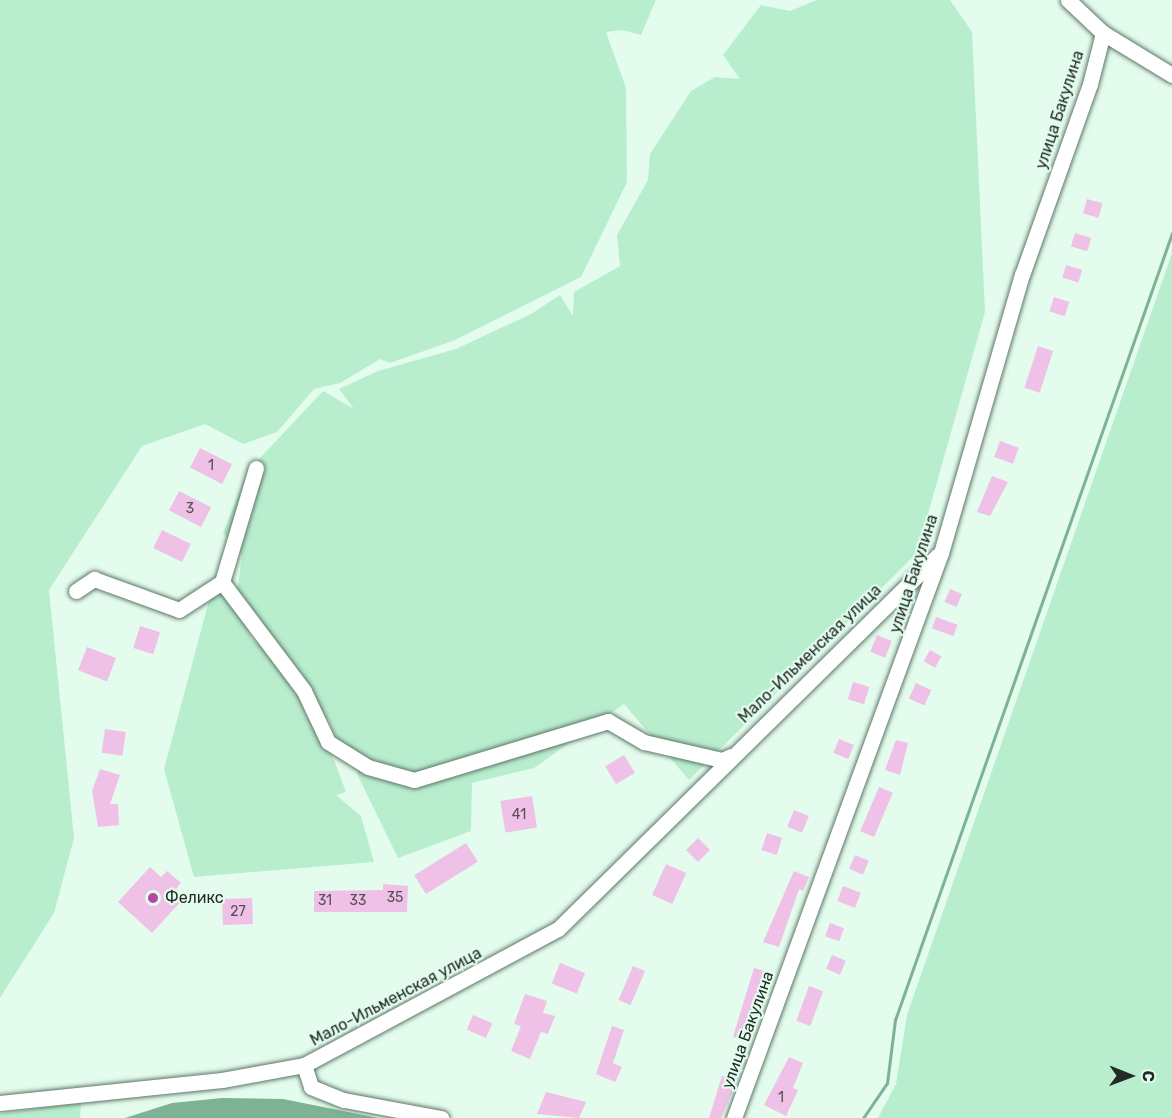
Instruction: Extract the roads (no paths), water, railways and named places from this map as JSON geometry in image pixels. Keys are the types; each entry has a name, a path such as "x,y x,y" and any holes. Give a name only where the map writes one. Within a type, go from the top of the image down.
{"street":[{"path":"1068,0 1103,33 1172,75"},
{"name":"улица Бакулина","path":"735,1118 941,553 1022,275 1090,84 1103,33"},
{"path":"76,591 94,579 179,610 222,582 256,468"},
{"name":"Мало-Ильменская улица","path":"0,1103 222,1080 304,1065 558,929 629,862 731,756 941,553"},
{"path":"222,582 304,691 328,742 368,767 414,780 608,720 644,742 722,760 731,756"},
{"path":"304,1065 311,1087 344,1100 441,1118"}],"waterway":[{"path":"863,1118 887,1083 895,1020 1172,233"}],"place":[{"name":"Феликс","path":"153,898"}]}
